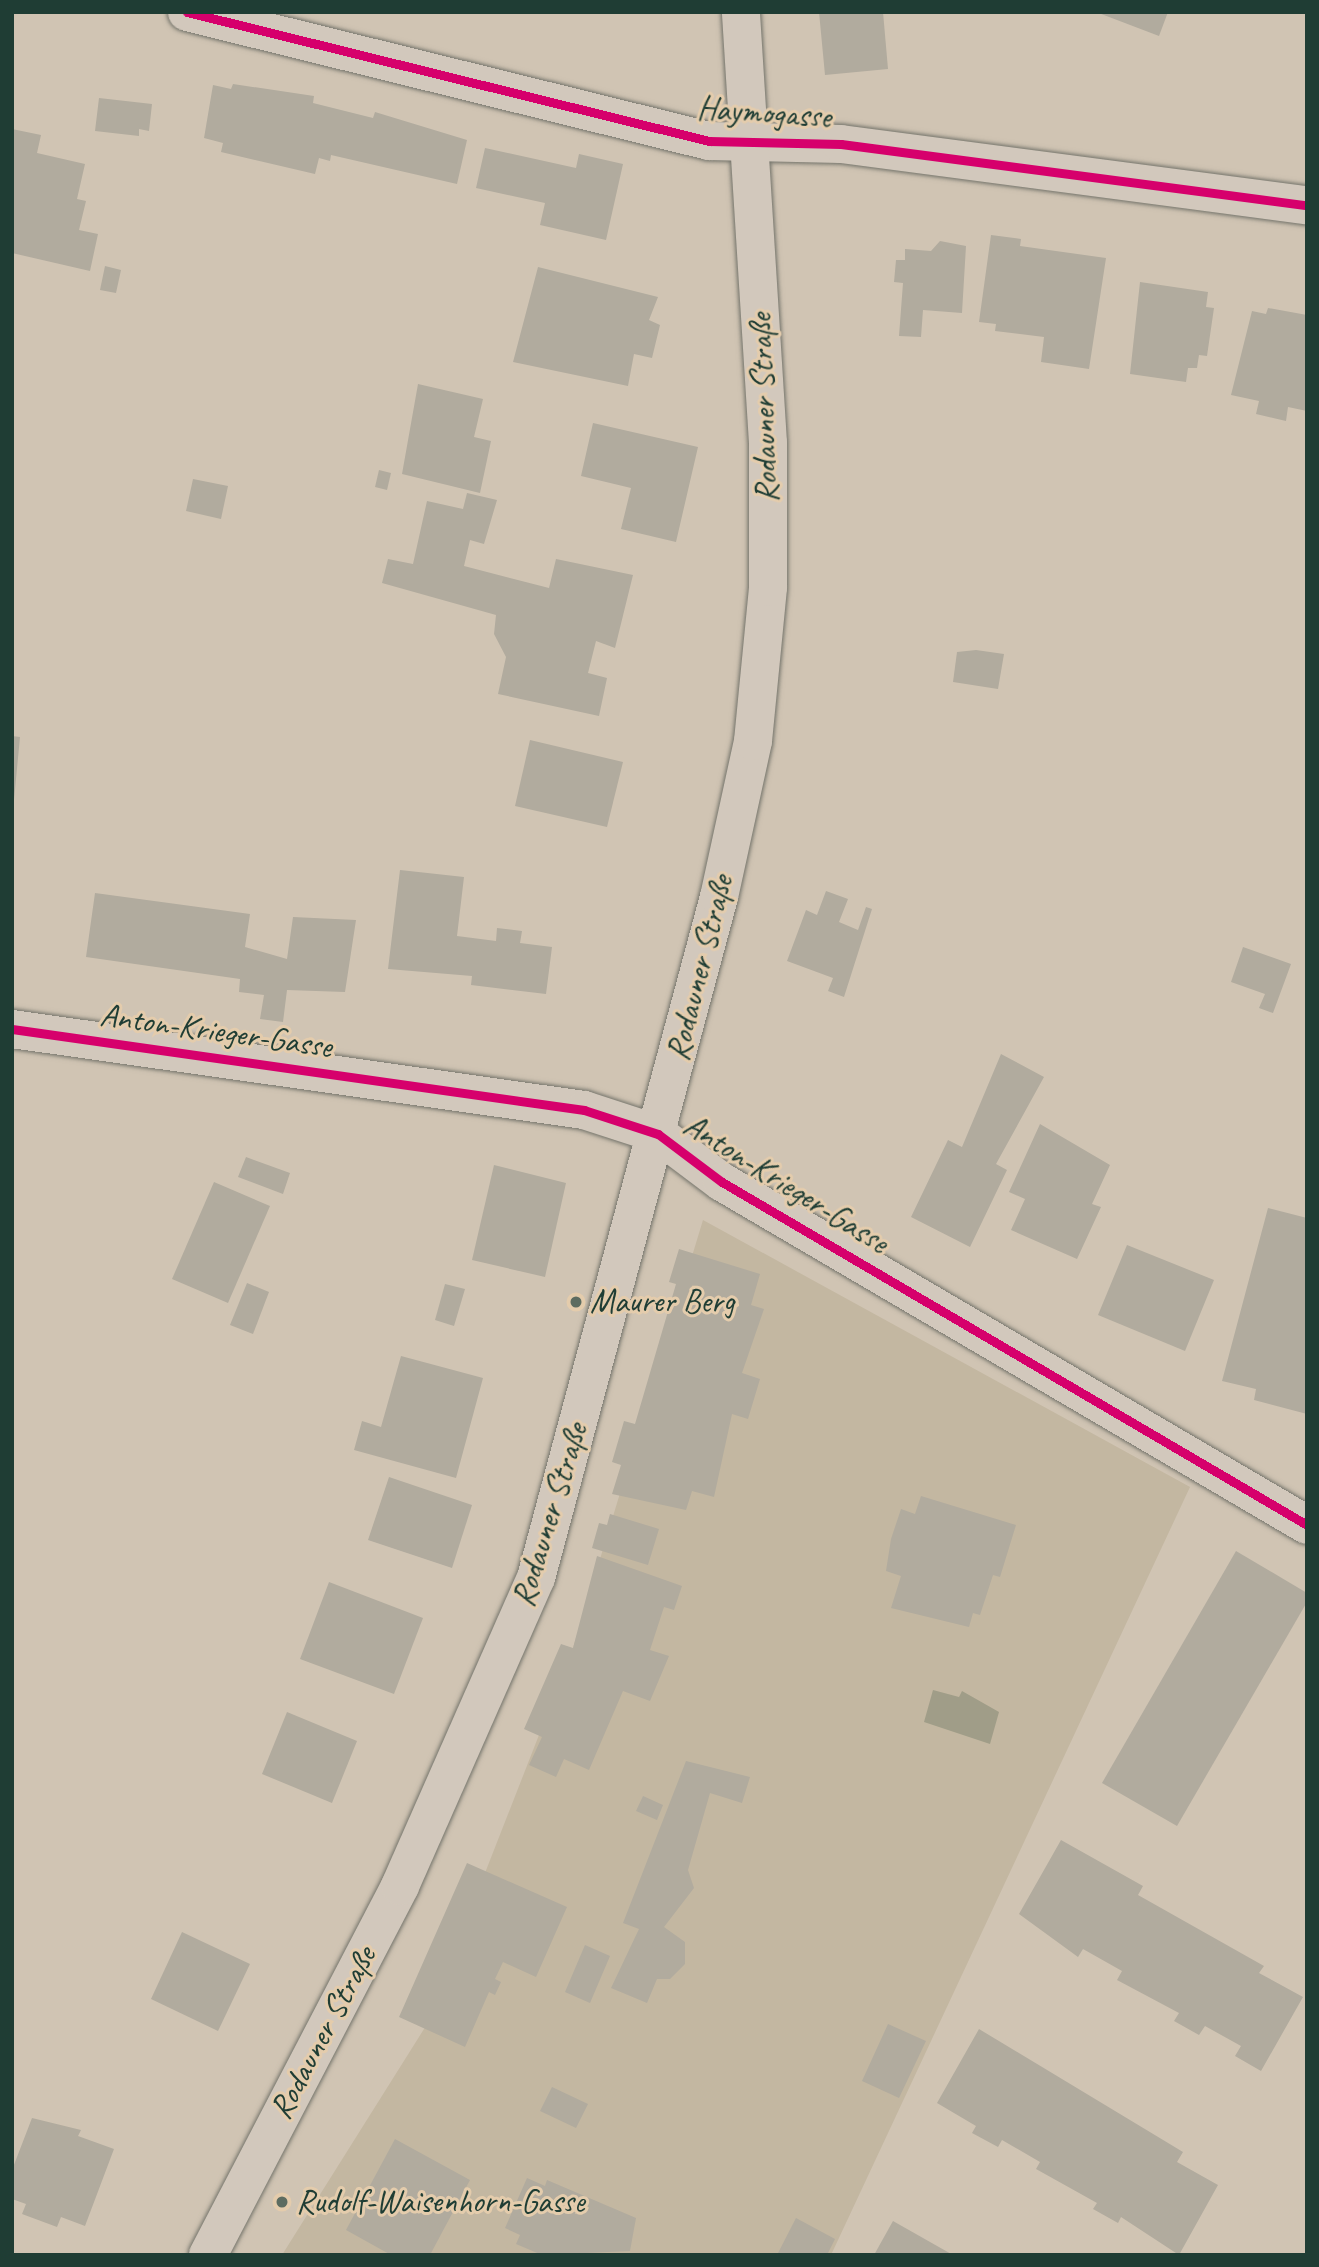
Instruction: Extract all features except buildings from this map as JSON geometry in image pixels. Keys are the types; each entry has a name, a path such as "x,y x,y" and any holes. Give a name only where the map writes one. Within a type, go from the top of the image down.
{"street":[{"name":"Haymogasse","path":"187,12 709,141 748,145 841,144 1307,205"},
{"name":"Rodauner Straße","path":"208,2255 400,1886 536,1578 658,1134 753,741 768,587 768,443 741,12"},
{"name":"Anton-Krieger-Gasse","path":"12,1029 584,1110 658,1134 722,1182 1307,1525"}],"shaded area":[{"path":"703,1220 1190,1487 831,2255 282,2255 424,2029 573,1648"},
{"path":"933,1690 959,1697 962,1691 999,1712 990,1744 924,1722"}],"cycle path":[{"path":"187,12 709,141 841,144 1307,205"},
{"path":"12,1029 584,1110 658,1134 722,1182 1307,1525"}],"place":[{"name":"Maurer Berg","path":"576,1302"},
{"name":"Rudolf-Waisenhorn-Gasse","path":"282,2202"}]}
